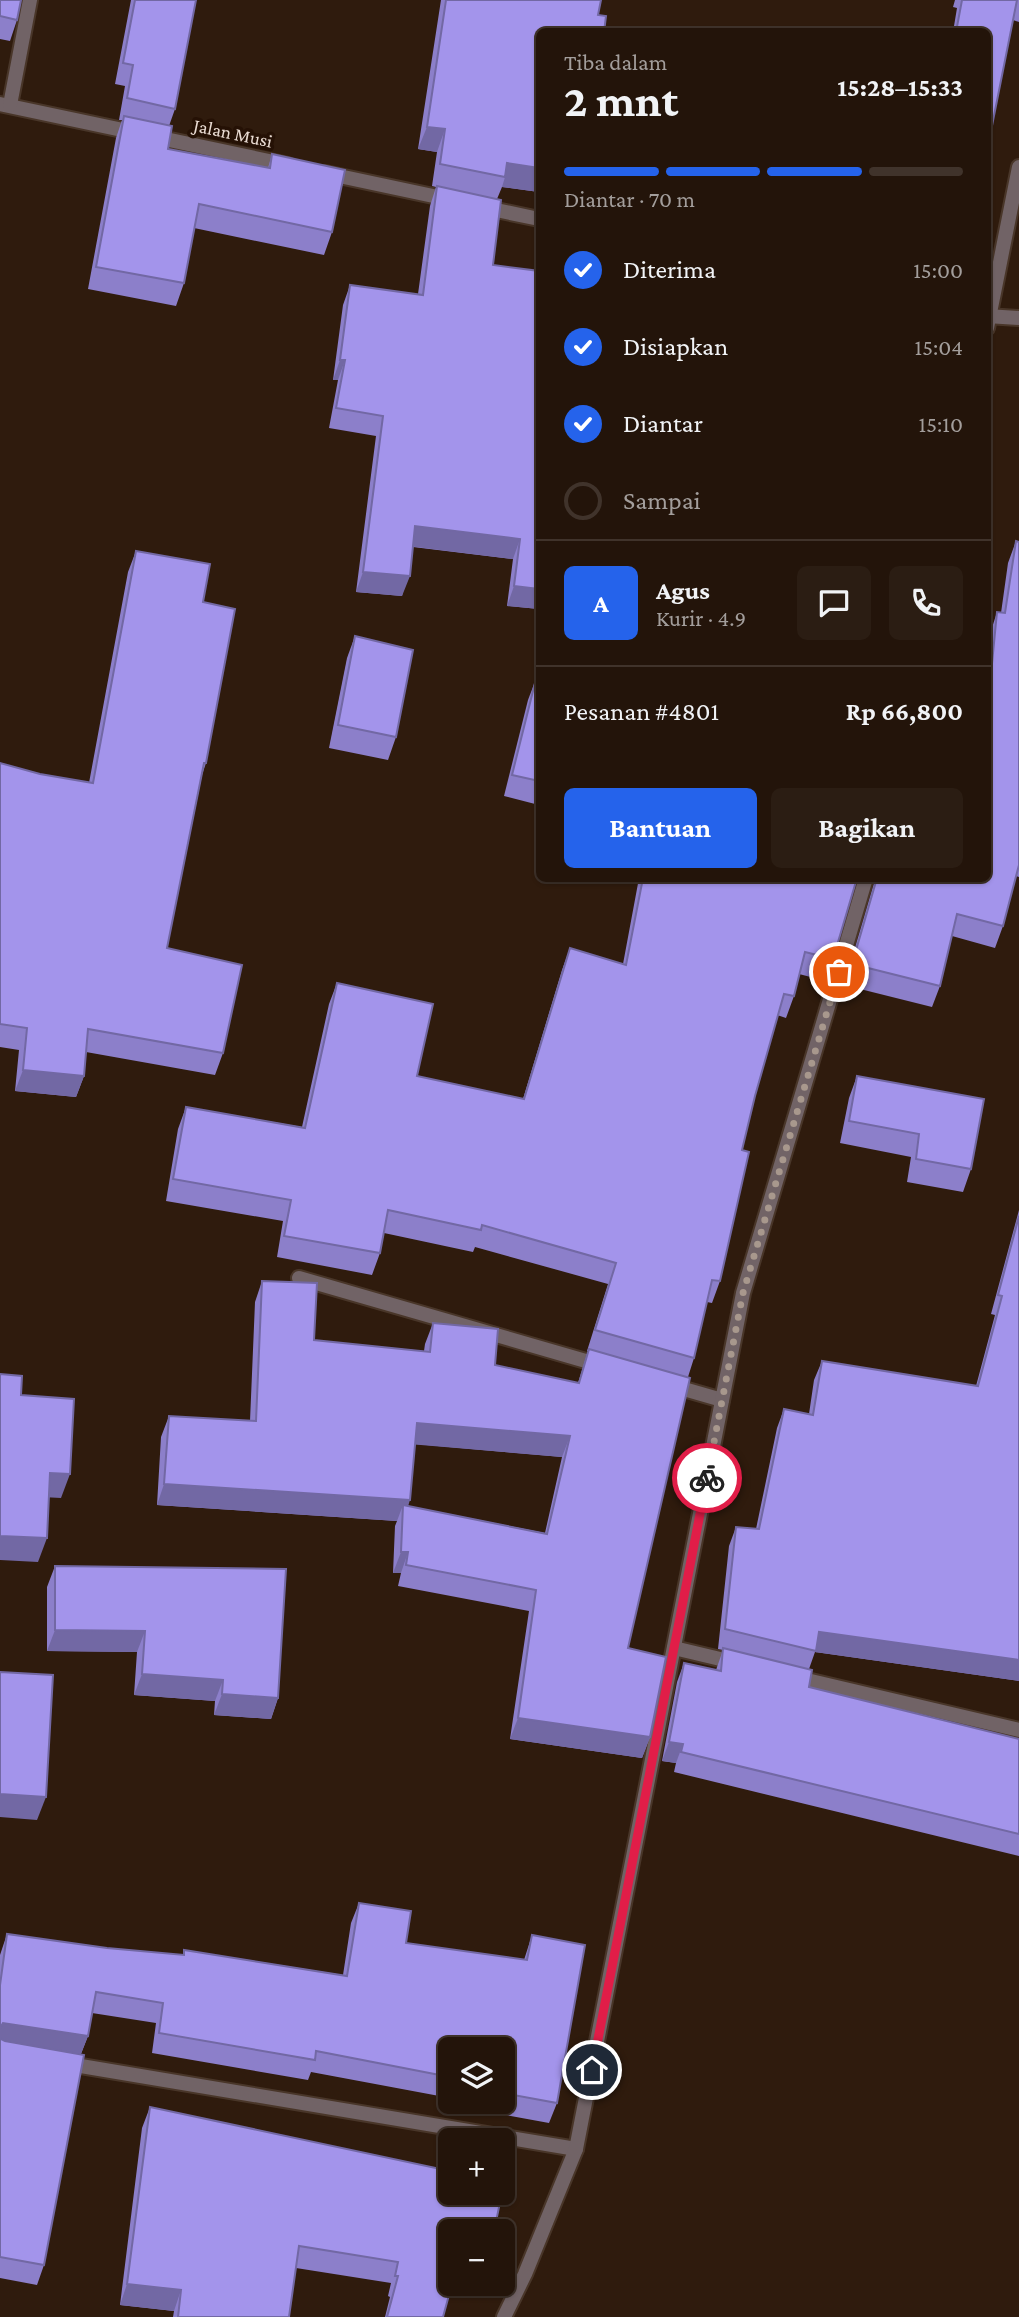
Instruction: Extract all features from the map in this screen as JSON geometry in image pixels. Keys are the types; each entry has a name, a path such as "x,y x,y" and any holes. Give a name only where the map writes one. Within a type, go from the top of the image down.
{"street":[{"path":"5,104 30,0"},
{"name":"Jalan Musi","path":"5,104 536,218"},
{"path":"991,305 1019,167"},
{"path":"991,320 1019,318"},
{"path":"504,2317 526,2274 576,2149 743,1293 865,882"},
{"path":"299,1278 616,1370"},
{"path":"656,1381 722,1400"},
{"path":"674,1648 753,1667"},
{"path":"780,1673 1019,1730"},
{"path":"54,2061 576,2149"}],"building":[{"path":"0,0 21,0 17,20 0,16"},
{"path":"135,0 196,0 175,109 127,98 133,65 123,63"},
{"path":"446,0 601,0 598,15 606,16 604,28 536,28 536,168 507,163 505,177 440,164 445,129 427,127"},
{"path":"962,0 1017,0 991,131 991,28 957,28"},
{"path":"124,116 172,126 168,149 270,168 272,154 345,170 332,232 199,204 184,283 96,267"},
{"path":"437,186 501,200 493,265 536,271 536,589 514,586 520,539 415,526 410,576 363,572 383,416 336,408 345,360 340,360 350,285 423,295"},
{"path":"1016,541 1019,542 1019,865 1003,926 957,914 940,986 852,964 876,882 991,882 991,674 997,612 1005,613"},
{"path":"136,551 210,564 203,602 235,609 167,948 242,965 223,1053 88,1029 84,1076 23,1070 27,1028 0,1024 0,763 40,774 93,783"},
{"path":"355,636 413,650 396,737 338,725"},
{"path":"536,679 536,780 512,775"},
{"path":"642,882 856,882 833,959 805,952 794,996 784,994 742,1150 749,1152 720,1281 712,1280 694,1358 595,1330 616,1263 482,1225 481,1230 388,1210 380,1253 284,1236 291,1200 173,1179 186,1107 305,1128 337,983 433,1004 417,1076 524,1099 570,948 626,965"},
{"path":"857,1076 984,1099 971,1169 916,1159 919,1134 849,1121"},
{"path":"1019,1216 1019,1660 819,1632 816,1651 725,1629 736,1527 759,1529 784,1409 813,1415 822,1361 978,1386 1002,1296 998,1295"},
{"path":"262,1281 317,1283 314,1340 430,1352 433,1323 498,1329 495,1365 579,1383 589,1349 690,1378 628,1648 666,1657 650,1737 518,1718 536,1590 406,1565 408,1552 401,1552 403,1505 547,1534 570,1436 417,1423 410,1500 164,1484 169,1416 256,1421"},
{"path":"0,1374 22,1376 21,1395 74,1399 70,1474 50,1473 47,1538 0,1536"},
{"path":"55,1566 286,1569 278,1698 222,1694 223,1680 142,1674 145,1631 55,1630"},
{"path":"723,1648 812,1670 809,1687 1019,1739 1019,1834 681,1752 683,1744 669,1742 684,1663 721,1671"},
{"path":"0,1672 53,1675 46,1797 0,1794"},
{"path":"359,1903 411,1911 406,1943 527,1960 532,1935 585,1945 557,2103 515,2095 515,2037 438,2037 438,2075 316,2051 315,2060 159,2033 163,2003 96,1992 88,2036 3,2023 0,2028 0,1985 7,1934 107,1948 184,1955 184,1950 347,1976"},
{"path":"0,2037 5,2041 84,2055 44,2265 0,2257"},
{"path":"150,2107 438,2168 438,2205 499,2205 497,2219 438,2219 438,2296 449,2296 443,2317 387,2317 398,2276 395,2276 398,2262 299,2246 289,2317 178,2317 181,2290 127,2284"}],"way so far":[{"path":"707,1478 743,1293 839,972"}],"route":[{"path":"592,2070 707,1478"}]}
